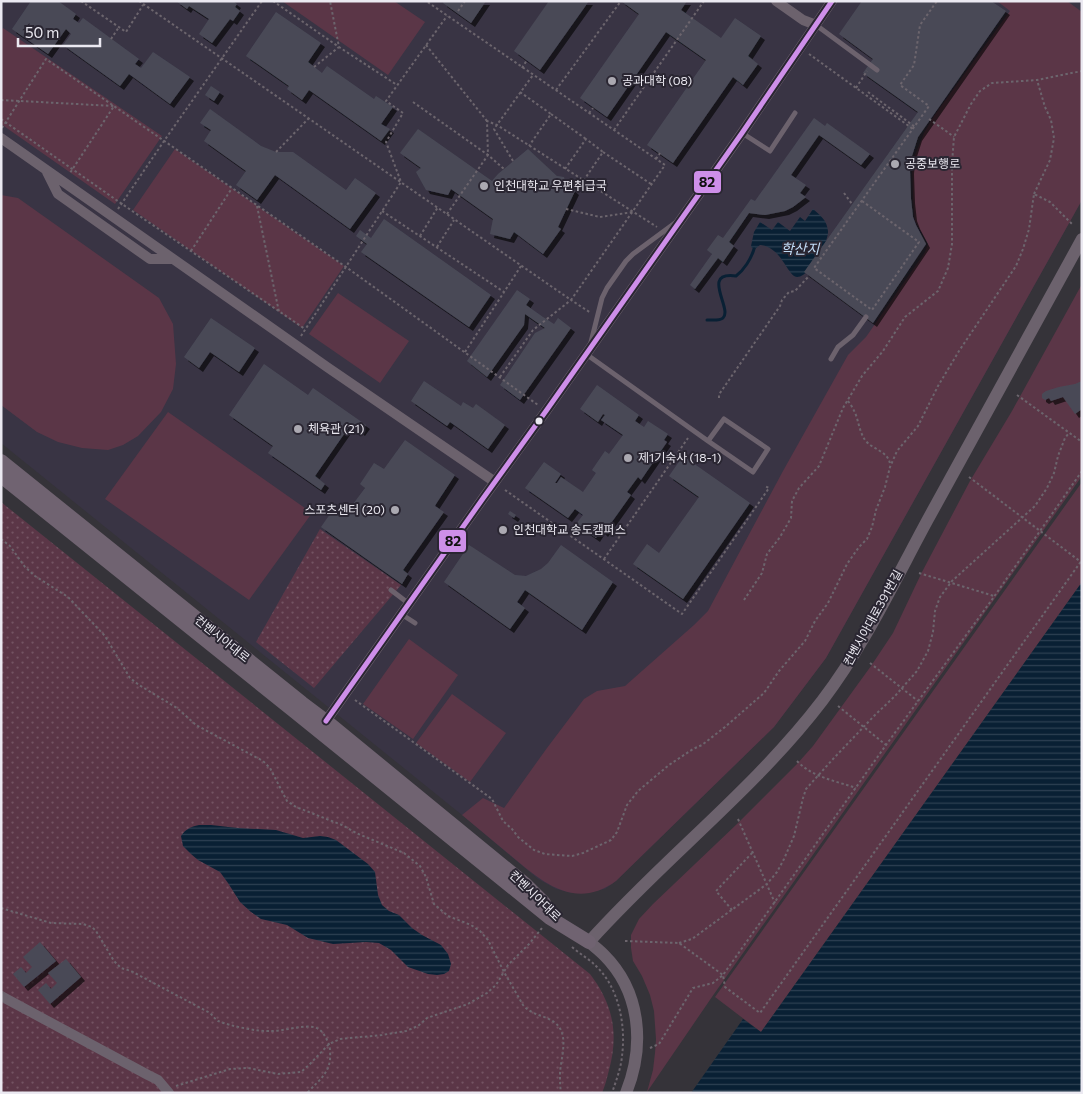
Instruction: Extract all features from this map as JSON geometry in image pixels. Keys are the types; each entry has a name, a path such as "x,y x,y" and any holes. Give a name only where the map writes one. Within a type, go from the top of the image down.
{"main road":[{"name":"컨벤시아대로","path":"1,461 326,721 525,884 570,930"},
{"name":"컨벤시아대로","path":"1,476 550,918 570,930"},
{"path":"570,930 589,942"}],"street":[{"path":"776,1 803,20 816,25"},
{"path":"326,721 742,133 832,1"},
{"path":"1,138 495,482"},
{"path":"45,169 58,194 150,259 173,259"},
{"name":"컨벤시아대로391번길","path":"589,942 764,768 808,719 834,685 866,634 1082,239"},
{"path":"589,942 603,954 618,972 631,999 635,1013 637,1053 632,1077 626,1093"},
{"path":"1,996 158,1080 168,1091"}],"lane":[{"path":"816,25 877,70"},
{"path":"742,133 770,151 795,113"},
{"path":"681,218 633,254 607,288 602,298 588,352 708,441 753,472 768,449 724,419 708,441"},
{"path":"831,359 838,348 853,335 866,317"},
{"path":"391,590 408,603"},
{"path":"401,614 415,624"}],"path":[{"path":"81,1 126,32 144,4"},
{"path":"139,1 597,318"},
{"path":"113,217 262,1"},
{"path":"273,1 397,85"},
{"path":"330,1 339,47"},
{"path":"426,1 666,165 571,300 533,330 500,377"},
{"path":"458,11 465,1"},
{"path":"556,90 621,1"},
{"path":"614,130 704,1"},
{"path":"862,201 919,242 872,310 814,268 929,106 900,85 914,65 920,25 937,1"},
{"path":"401,182 386,142 403,113 386,101 447,16"},
{"path":"111,39 119,27"},
{"path":"426,45 487,121 497,125 663,231"},
{"path":"314,67 339,47"},
{"path":"809,54 914,128"},
{"path":"1,130 46,60 346,266 546,411"},
{"path":"522,68 527,60"},
{"path":"856,88 871,66"},
{"path":"744,600 762,573 767,554 780,537 790,518 792,501 799,488 819,466 844,408 862,376 883,351 905,317 938,291 948,268 952,244 952,164 954,138 971,104 980,91 992,83 1038,80 1082,71"},
{"path":"513,161 494,129 533,74"},
{"path":"355,700 492,799 503,821 534,850 545,854 572,856 611,840 617,832 627,805 638,791 669,765 710,739 764,693 779,671 805,641 828,603 847,564 867,539 897,451 918,426 938,386 1016,266 1023,249 1029,229 1034,194 1050,160 1054,138 1051,120 1045,107 1038,80"},
{"path":"520,92 603,152 652,184"},
{"path":"868,92 914,128"},
{"path":"1,100 114,106"},
{"path":"413,102 488,155 504,169"},
{"path":"64,183 114,106"},
{"path":"589,113 594,108"},
{"path":"529,146 551,114"},
{"path":"276,152 309,118"},
{"path":"1,119 304,329"},
{"path":"929,120 954,138"},
{"path":"448,214 488,155 487,121"},
{"path":"565,169 586,139"},
{"path":"583,181 603,152"},
{"path":"656,159 660,154"},
{"path":"295,344 401,182"},
{"path":"191,251 232,188"},
{"path":"844,193 852,204"},
{"path":"1034,194 1050,202 1072,224"},
{"path":"256,205 279,312"},
{"path":"420,236 438,207"},
{"path":"566,209 600,217 632,212"},
{"path":"382,211 504,292"},
{"path":"437,247 455,219"},
{"path":"465,352 521,266"},
{"path":"719,398 720,393 786,296 789,292 795,291 809,276"},
{"path":"1017,395 1082,442"},
{"path":"848,401 864,438 873,448 885,454 889,459 890,467"},
{"path":"625,941 680,943 692,939 767,884 777,872 794,836 806,789 917,671 928,651 933,632 935,611 940,597 950,583 966,567 1035,506 1054,473 1058,456 1069,433"},
{"path":"604,559 679,451"},
{"path":"650,1048 659,1044 693,988 714,984 723,975 1082,472"},
{"path":"680,943 723,975 725,987 760,1013 1081,561 969,477"},
{"path":"505,490 682,614 769,488 765,486"},
{"path":"1,539 10,546 25,567 35,576 68,597 105,636 130,678 177,708 196,725 263,760 270,768 288,801 306,812 404,853 415,861 426,877 434,904 448,916 471,925 480,931 488,940 526,1009 553,1021 560,1029 564,1042 560,1074 561,1093"},
{"path":"919,573 994,596"},
{"path":"870,663 918,701"},
{"path":"838,706 886,745"},
{"path":"797,761 811,772 856,788"},
{"path":"738,818 775,902"},
{"path":"732,910 716,891 753,852"},
{"path":"1,908 52,923 83,924 92,927 109,955 121,968 131,971 210,1013 216,1020 255,1030 271,1031 318,1028 329,1044 331,1058 329,1068 320,1080 306,1093"},
{"path":"168,1091 230,1069 248,1068 278,1074 301,1072 329,1044 340,1039 382,1036 406,1031 418,1026 427,1018 468,1004 487,993 496,984 508,965 529,944 550,918"},
{"path":"570,945 597,967 608,983 617,1002 623,1028 622,1057 612,1093"}],"shaded area":[{"name":"인천대학교 송도캠퍼스","path":"1,1 1080,1 1082,3 1082,200 826,658 774,727 616,881 605,889 571,893 556,889 538,879 462,815 1,443"},
{"path":"282,1 394,1 425,22 388,75"},
{"path":"997,1 1067,1 1082,12 1082,200 826,658 774,727 616,881 601,890 587,893 573,893 547,883 534,875 462,815 483,798 504,808 584,699 597,691 625,686 708,611 848,355 866,337 925,252 928,244 915,221 912,162 924,133 934,116 1010,11"},
{"path":"3,28 162,136 115,204 1,124 1,31"},
{"path":"175,149 344,266 302,328 133,210"},
{"path":"1,195 18,198 159,298 173,324 176,364 173,389 161,412 138,436 123,445 108,450 82,448 58,442 37,432 1,405"},
{"path":"1082,284 1082,476 714,994 647,1092 653,1070 656,1039 654,1011 650,995 633,961 631,948 631,935 639,919 797,764 813,746 871,666 893,633 922,572 970,481 1012,411"},
{"path":"338,293 409,341 380,383 309,334"},
{"path":"168,412 312,513 249,600 105,499"},
{"path":"1082,482 1082,582 761,1032 715,997"},
{"path":"1,502 590,974 604,997 612,1020 612,1057 602,1093 1,1093"},
{"path":"320,529 401,585 314,688 256,642"},
{"path":"409,639 458,675 413,739 363,704"},
{"path":"452,694 506,733 470,782 416,743"}],"water":[{"name":"학산지","path":"813,209 825,221 828,231 822,251 812,266 802,276 797,277 793,275 779,256 767,247 760,245 755,249 752,248 754,232 760,222 772,230 778,222 790,231 800,217 805,221"},
{"path":"1082,582 1082,1093 691,1093 743,1019 761,1032"},
{"path":"199,825 276,830 303,838 320,836 336,840 368,864 375,872 378,895 382,905 389,911 399,915 422,935 441,945 448,954 451,964 449,971 437,975 428,974 408,967 391,950 379,943 333,944 308,938 287,925 261,919 240,902 220,872 198,860 183,846 181,836 188,829"}],"building":[{"path":"31,1 58,1 76,14 73,19 79,23 83,18 139,59 135,64 141,68 153,52 190,77 170,104 129,74 120,86 63,45 71,34 66,29 48,54 12,29"},
{"path":"176,1 233,1 237,4 235,7 240,11 233,21 230,19 212,43 199,34 209,19 189,6 187,9"},
{"path":"444,1 486,1 471,23 443,3"},
{"path":"549,1 589,1 540,70 514,51"},
{"name":"공과대학 (08)","path":"621,1 687,1 681,10 721,38 735,18 761,36 748,56 758,64 743,85 733,77 673,163 647,145 706,60 666,32 607,117 580,98 639,14"},
{"name":"공중보행로","path":"862,1 991,1 1006,11 918,137 911,159 911,199 913,217 926,244 873,323 804,272 918,112 863,73 873,59 839,34"},
{"path":"276,12 321,43 308,62 322,73 327,66 374,99 376,96 393,107 381,124 390,129 381,141 309,90 302,100 287,89 289,86 246,56"},
{"path":"211,86 220,92 214,101 205,95"},
{"path":"210,109 261,146 276,152 293,152 346,190 355,178 376,193 350,229 275,175 257,200 236,185 246,171 204,141 211,130 200,123"},
{"path":"814,118 825,126 827,123 870,154 861,165 819,135 791,175 806,185 800,193 806,197 785,211 765,215 749,213 729,242 734,246 723,262 718,258 695,289 690,285 712,254 707,250 718,235 723,238 751,199 755,201"},
{"path":"418,129 492,181 528,149 557,176 564,177 565,182 575,191 558,227 561,229 543,254 514,232 510,239 490,234 493,219 451,189 448,195 426,190 416,172 421,168 400,153"},
{"path":"384,219 491,295 469,327 361,252 367,244 356,236 360,230 371,238"},
{"path":"517,290 530,299 526,305 543,317 554,324 558,318 571,328 520,400 500,385 535,333 545,328 525,314 524,325 487,377 467,361"},
{"path":"211,318 255,348 239,372 210,352 199,368 184,357"},
{"name":"체육관 (21)","path":"264,364 308,395 313,388 366,425 361,432 351,424 315,476 325,484 321,490 268,453 273,446 229,415"},
{"path":"424,381 461,406 463,402 473,408 476,404 505,425 488,449 450,422 447,426 411,401"},
{"path":"1082,381 1082,409 1075,414 1063,397 1051,401 1049,398 1045,400 1042,398 1042,394 1046,391"},
{"name":"제1기숙사 (18-1)","path":"597,385 639,415 635,421 644,427 648,421 668,434 664,440 667,442 641,480 638,477 627,492 631,495 604,533 601,530 596,538 576,524 583,515 575,509 568,518 525,488 544,462 561,474 555,483 561,477 583,492 596,473 592,470 605,451 609,454 623,435 601,420 605,415 603,414 598,422 580,409"},
{"name":"스포츠센터 (20)","path":"405,440 455,475 435,506 444,512 403,570 408,574 402,584 321,527 335,507 345,515 365,488 360,484 374,463 384,469"},
{"path":"683,456 750,503 683,599 633,564 647,544 659,553 699,497 669,476"},
{"path":"510,511 516,515 514,518 508,514"},
{"path":"469,545 515,575 526,576 541,569 548,563 561,545 613,582 582,630 525,590 517,602 525,608 510,629 444,582"},
{"path":"40,942 56,961 24,987 13,974 21,967 26,973 32,967 23,957"},
{"path":"66,959 81,977 50,1004 38,990 46,983 51,989 57,983 48,973"}],"waterway":[{"path":"707,320 723,318 725,313 720,292 720,279 739,274 747,264 754,249"}],"transit line":[{"name":"82","path":"326,721 742,133 832,1"}],"place":[{"name":"공과대학 (08)","path":"612,81"},
{"name":"공중보행로","path":"895,164"},
{"name":"인천대학교 우편취급국","path":"484,186"},
{"name":"체육관 (21)","path":"298,429"},
{"name":"제1기숙사 (18-1)","path":"628,458"},
{"name":"스포츠센터 (20)","path":"395,510"},
{"name":"인천대학교 송도캠퍼스","path":"503,530"}]}
